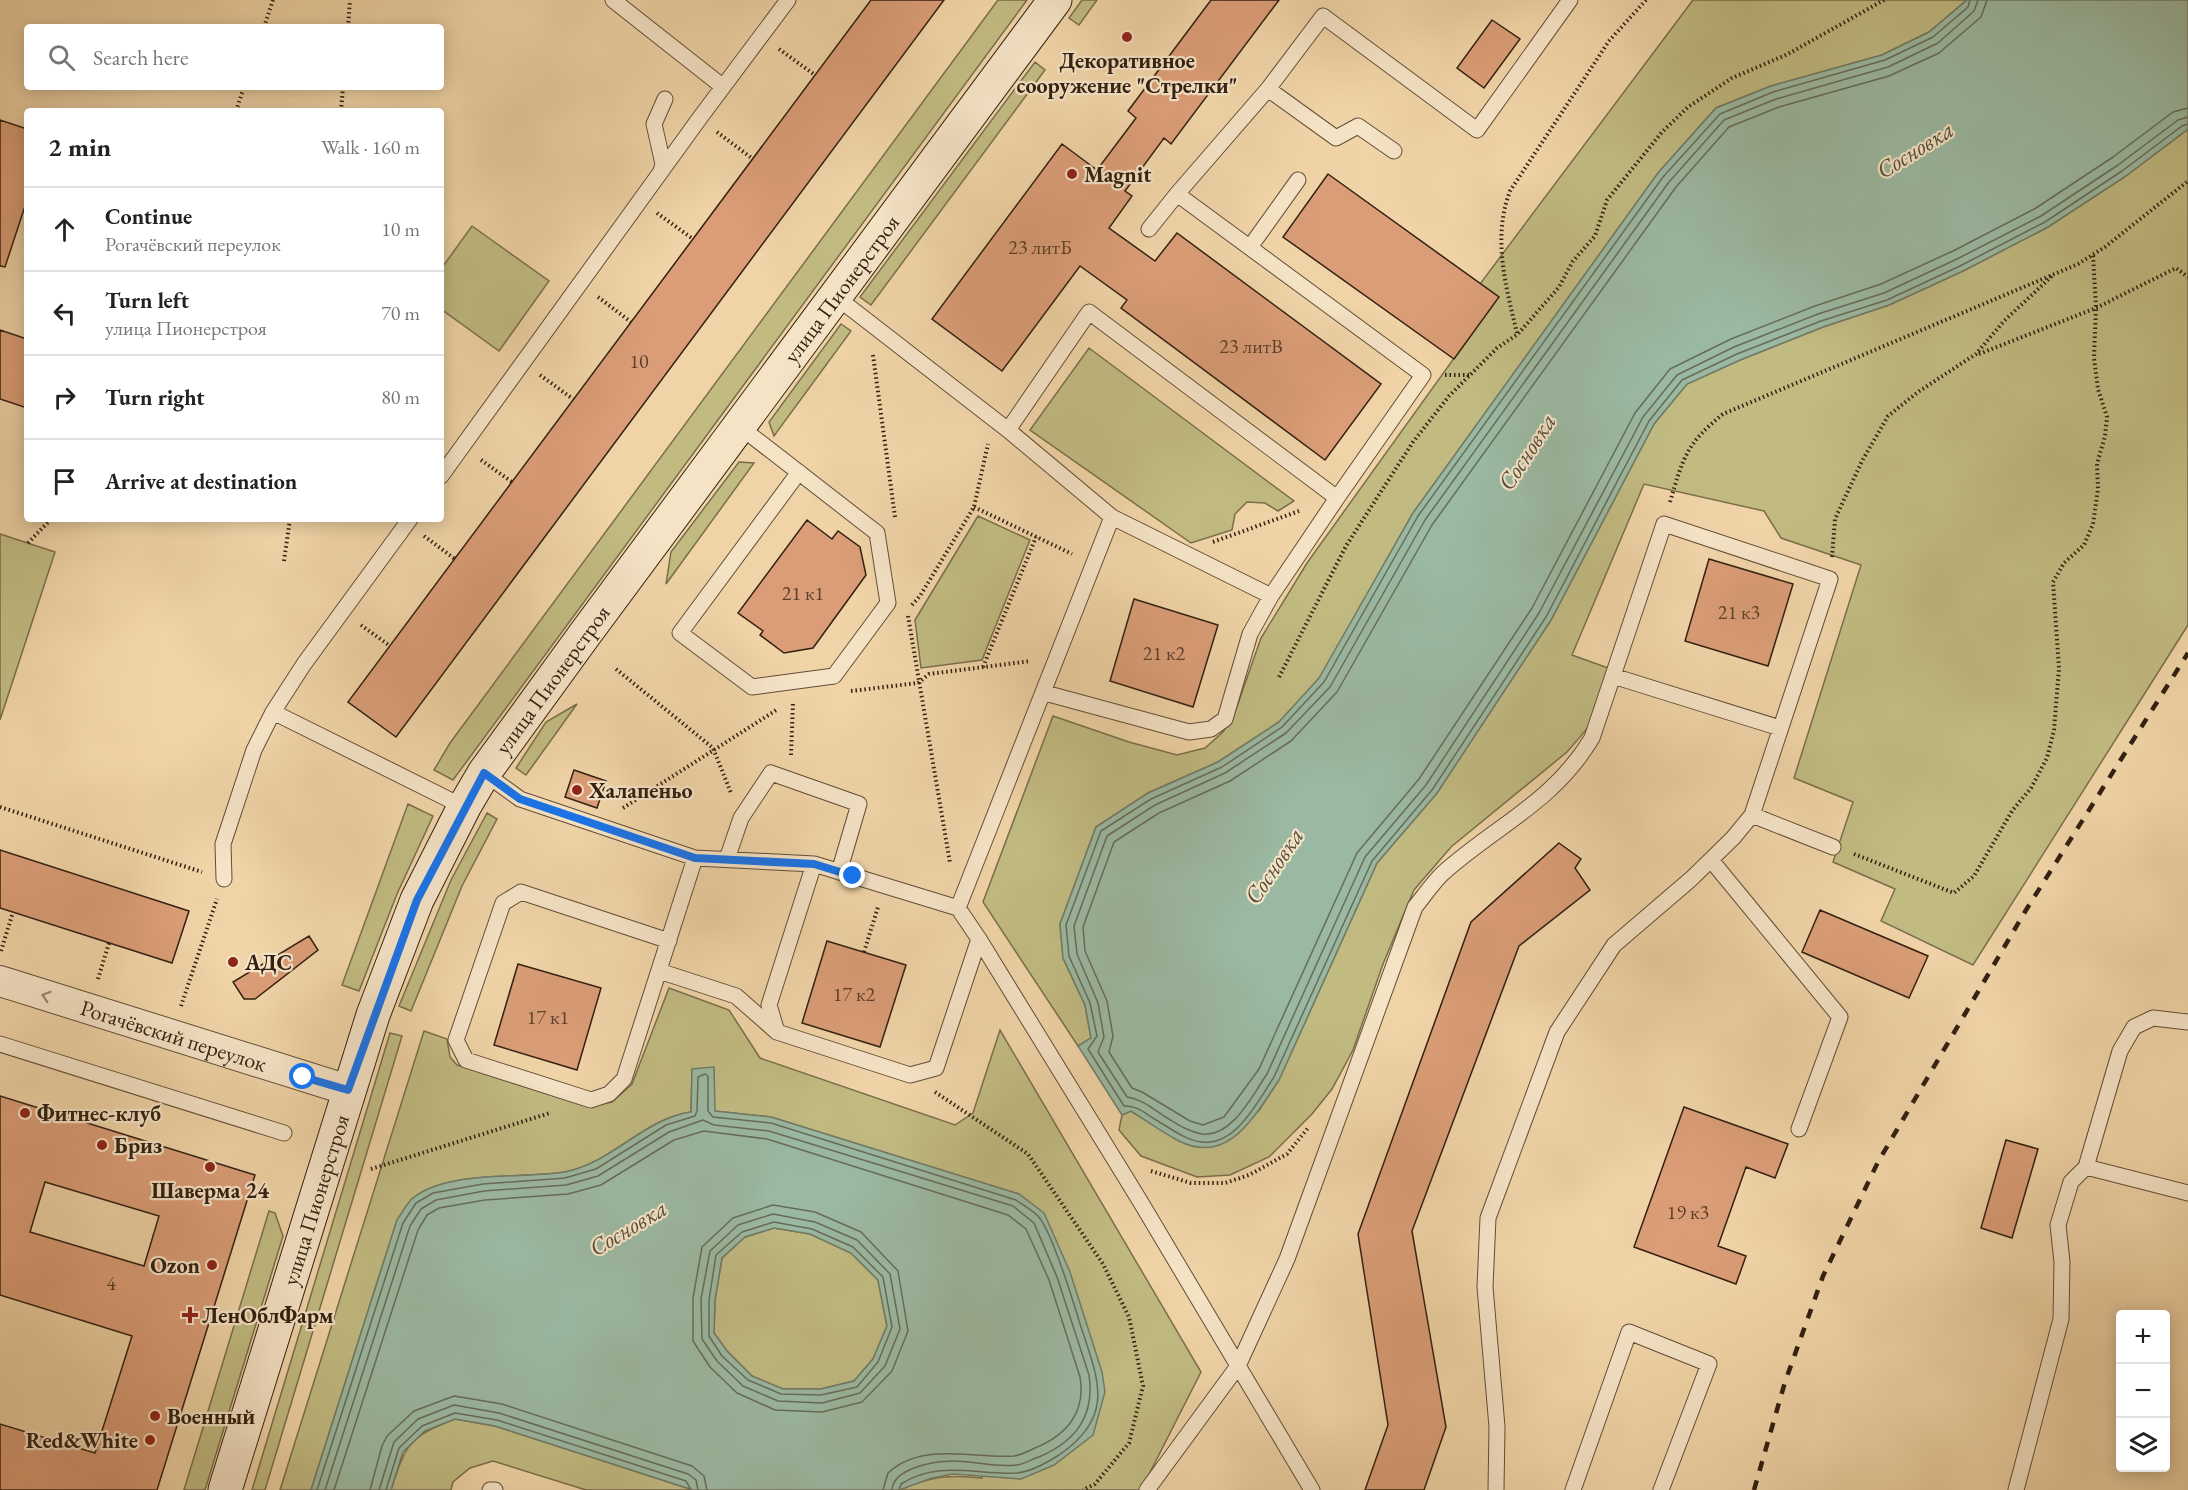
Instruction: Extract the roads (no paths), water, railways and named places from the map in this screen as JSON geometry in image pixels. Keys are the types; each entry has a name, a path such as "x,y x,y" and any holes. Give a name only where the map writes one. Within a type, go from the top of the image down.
{"street":[{"name":"улица Пионерстроя","path":"225,1490 348,1090 417,900 464,807 484,773 1055,0"},
{"name":"Рогачёвский переулок","path":"0,981 348,1090"}],"lane":[{"path":"613,0 722,86"},
{"path":"444,472 722,86 788,0"},
{"path":"1149,229 1268,88 1323,16 1477,130 1570,0"},
{"path":"1268,88 1336,138 1358,126 1394,152"},
{"path":"662,171 663,164 654,124 665,99"},
{"path":"1250,247 1298,180"},
{"path":"1045,693 1189,732 1211,729 1225,719 1250,634 1271,597 1423,375 1178,194"},
{"path":"836,296 1008,430 1113,517 1271,597"},
{"path":"1008,430 1089,312 1337,498"},
{"path":"739,426 799,472 877,532 888,603 834,676 752,687 680,633 799,472"},
{"path":"958,909 1113,517"},
{"path":"224,879 223,844 254,750 273,712 304,664 407,522"},
{"path":"1147,1490 1238,1366 1287,1259 1415,907 1441,875 1542,798 1577,762 1592,738 1664,524 1830,579 1752,815 1711,860 1614,945 1557,1032 1488,1218 1485,1287 1497,1427 1496,1490"},
{"path":"1613,676 1780,728"},
{"path":"273,712 464,807"},
{"path":"484,773 520,799 695,858 814,864 958,909 979,939 1119,1167 1312,1490"},
{"path":"728,860 741,818 771,774 859,804 839,872"},
{"path":"1752,815 1833,847"},
{"path":"669,941 520,892 503,903 456,1040 466,1060 591,1100 609,1094 624,1079 669,941 695,858"},
{"path":"1711,860 1840,1017 1799,1129"},
{"path":"777,1032 769,1005 814,864"},
{"path":"659,970 736,996 777,1032 910,1075 936,1068 979,939"},
{"path":"2016,1490 2061,1319 2062,1262 2058,1225 2071,1182 2086,1167 2120,1051 2134,1027 2153,1018 2188,1022"},
{"path":"0,1044 284,1133"},
{"path":"2086,1167 2188,1193"},
{"path":"1573,1490 1629,1332 1709,1364 1661,1490"},
{"path":"490,1490 495,1490"}],"water":[{"name":"Сосновка","path":"1967,0 2188,0 2188,129 2126,176 2048,227 1963,271 1889,305 1823,327 1687,384 1654,424 1551,620 1437,793 1377,863 1279,1080 1250,1121 1226,1142 1212,1147 1197,1147 1173,1138 1131,1111 1122,1115 1078,1046 1091,1038 1085,1005 1063,958 1060,924 1096,827 1148,793 1218,762 1279,722 1319,678 1413,513 1658,173 1716,108 1771,86 1882,55 1929,32"},
{"name":"Сосновка","path":"714,1067 715,1111 771,1117 1019,1194 1044,1213 1070,1272 1102,1372 1105,1392 1093,1435 1054,1465 1021,1479 953,1474 932,1478 899,1490 693,1490 495,1426 455,1419 425,1431 403,1452 391,1490 311,1490 397,1220 411,1200 428,1189 445,1183 486,1177 565,1172 598,1160 658,1123 691,1112 692,1069","holes":["774,1228 810,1234 851,1253 878,1280 887,1326 873,1359 854,1381 821,1389 783,1389 752,1376 727,1351 714,1333 715,1300 722,1258 745,1237"]}],"railway":[{"path":"1754,1490 1785,1382 1823,1276 1878,1162 2026,910 2188,653"}],"place":[{"name":"Декоративное сооружение \"Стрелки\"","path":"1127,37"},
{"name":"Magnit","path":"1072,174"},
{"name":"Халапеньо","path":"577,790"},
{"name":"АДС","path":"233,962"},
{"name":"Фитнес-клуб","path":"25,1113"},
{"name":"Бриз","path":"102,1145"},
{"name":"Шаверма 24","path":"210,1167"},
{"name":"Ozon","path":"212,1265"},
{"name":"ЛенОблФарм","path":"190,1315"},
{"name":"Военный","path":"155,1416"},
{"name":"Red&White","path":"150,1440"}]}
